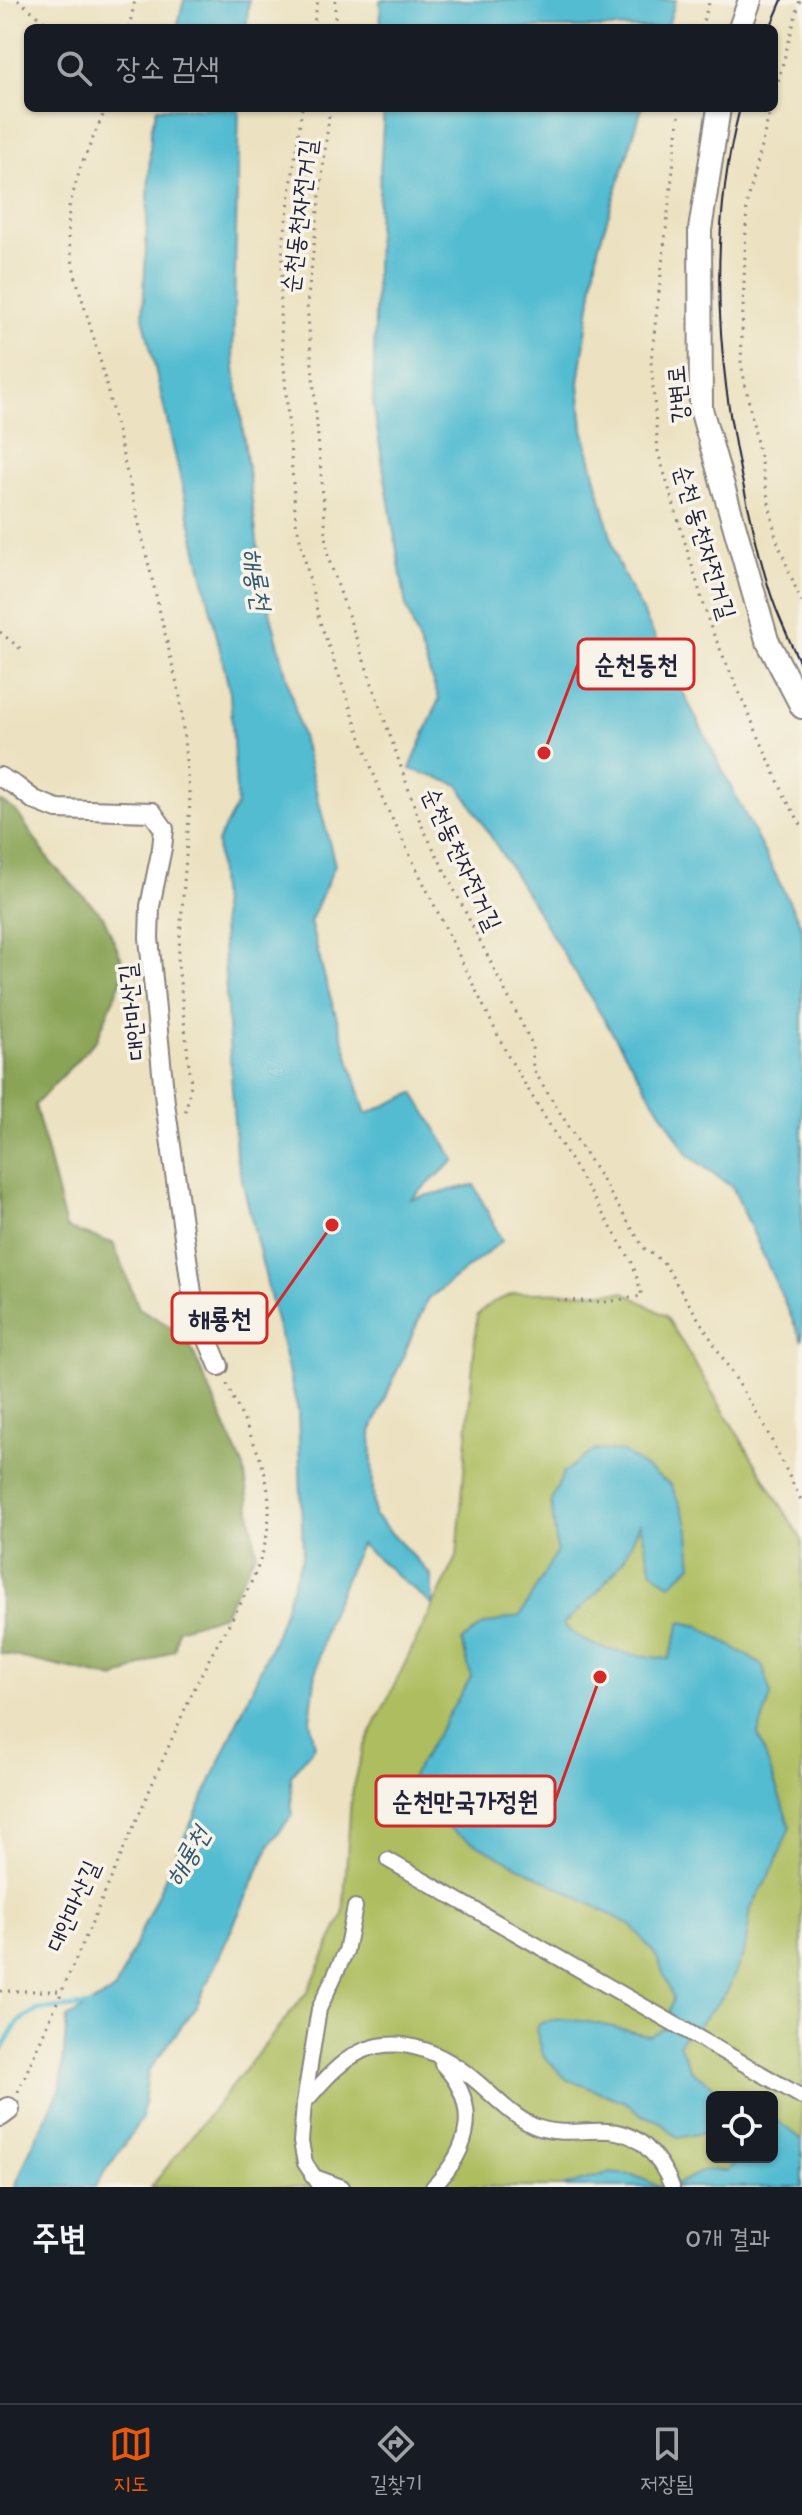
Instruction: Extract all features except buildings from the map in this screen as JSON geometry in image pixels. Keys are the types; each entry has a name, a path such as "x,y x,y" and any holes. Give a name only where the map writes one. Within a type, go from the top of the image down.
{"street":[{"path":"741,24 750,0"},
{"name":"강변로","path":"718,112 700,230 701,409 767,640 802,707"},
{"name":"대안마산길","path":"0,777 45,806 152,812 164,829 150,906 149,938 163,1088 194,1307 219,1366"},
{"path":"388,1860 802,2097"},
{"path":"342,2187 316,2181 305,2163 301,2142 313,2034 319,2009 346,1951 355,1907"},
{"path":"304,2103 338,2066 351,2057 391,2044 405,2044 423,2049 464,2071 525,2121 537,2127 556,2132 625,2132 638,2139 662,2165 671,2185"},
{"path":"423,2049 455,2077 468,2115 463,2142 456,2158 433,2187"}],"path":[{"path":"18,0 48,24"},
{"path":"130,24 135,0"},
{"path":"314,24 318,0"},
{"path":"335,0 335,24"},
{"path":"702,24 710,0"},
{"path":"778,81 800,0"},
{"path":"104,112 69,207 68,237 75,275 105,378 180,697 190,803 178,963 191,1084 185,1120"},
{"path":"301,112 283,244 280,314 296,522 319,619 383,800 508,1056 633,1264 642,1296 605,1302 554,1300"},
{"name":"순천동천자전거길","path":"330,112 307,305 328,557 420,822 532,1044 533,1069 644,1248 663,1262 762,1421 802,1502"},
{"name":"순천 동천자전거길","path":"680,112 651,361 658,452 710,626 786,799 802,826"},
{"path":"770,112 747,200 741,363 776,538 802,604"},
{"path":"0,632 22,650"},
{"name":"대안마산길","path":"4,2112 17,2094 188,1702 211,1654 251,1587 265,1549 268,1530 267,1481 219,1366"},
{"path":"0,1991 62,1991"}],"green space":[{"path":"0,801 16,811 52,864 103,916 126,969 97,1039 35,1105 66,1228 113,1243 139,1308 186,1336 244,1468 256,1552 223,1615 178,1629 175,1649 115,1679 0,1653"},
{"path":"624,1292 666,1316 802,1540 802,2187 151,2187 308,1991 343,1915 351,1798 363,1749 457,1557 477,1315 493,1302 516,1293"}],"water":[{"path":"184,0 249,0 246,24 178,24"},
{"path":"380,0 676,0 668,24 381,24"},
{"path":"156,112 239,112 233,352 262,580 335,865 310,922 366,1114 414,1093 455,1160 411,1199 474,1185 502,1241 427,1300 371,1432 374,1515 431,1575 433,1606 360,1544 327,1622 316,1671 310,1720 315,1746 291,1775 292,1815 271,1843 197,2005 148,2072 142,2118 95,2187 15,2187 61,2088 67,2018 115,1990 276,1634 303,1554 298,1411 236,1155 217,842 237,805 230,693 143,316 151,130"},
{"path":"384,112 641,112 598,248 579,383 583,429 618,564 802,927 802,1341 733,1188 688,1155 459,785 410,769 439,699 406,606 373,404 377,228"},
{"path":"595,1450 623,1452 671,1485 688,1524 692,1565 670,1585 652,1571 640,1524 623,1561 596,1594 563,1625 599,1647 669,1659 681,1622 699,1626 763,1666 771,1696 758,1734 790,1827 774,1867 751,1908 745,1950 727,1992 679,2044 690,2069 719,2091 706,2091 706,2133 678,2138 661,2122 642,2115 625,2102 566,2079 543,2055 536,2030 538,2025 548,2021 576,2020 650,2036 665,2027 673,1998 657,1957 632,1926 461,1836 419,1809 412,1776 471,1677 462,1641 483,1625 520,1616 557,1551 551,1501 564,1472"},
{"path":"778,2122 802,2140 802,2187 672,2187 704,2170 727,2171 734,2163 778,2163"},
{"path":"608,2173 633,2175 661,2187 562,2187"}],"waterway":[{"path":"0,2052 18,2022 38,2010 90,2006"}],"tram line":[{"path":"772,24 782,0"},
{"path":"739,112 729,157 719,257 723,357 737,457 760,557 775,606 802,668"}],"place":[{"name":"순천동천","path":"544,753"},
{"name":"해룡천","path":"332,1225"},
{"name":"순천만국가정원","path":"600,1677"}]}
